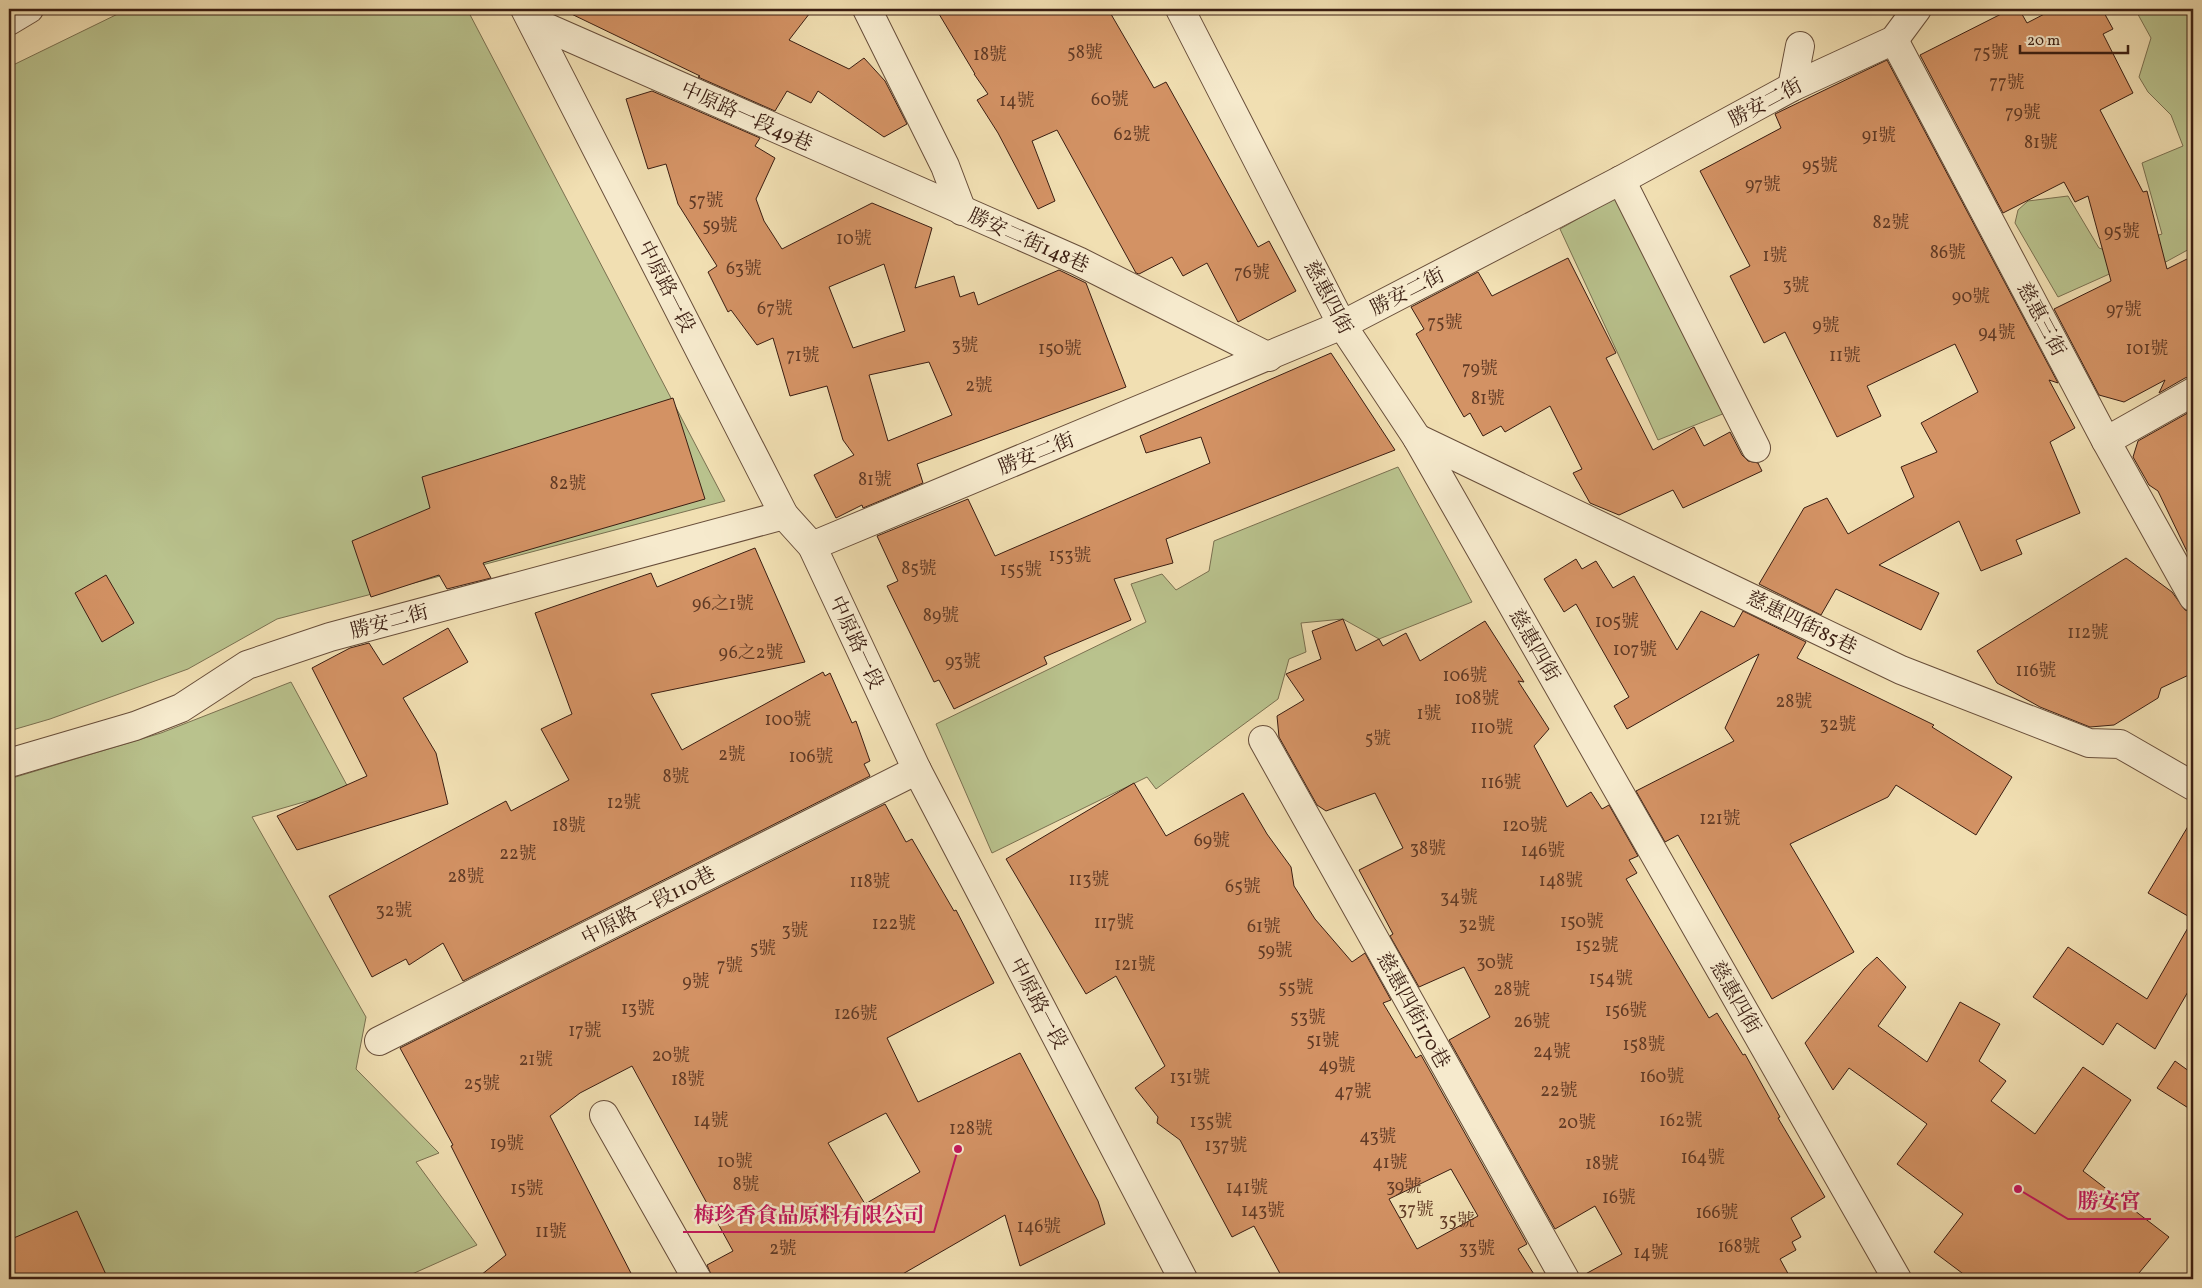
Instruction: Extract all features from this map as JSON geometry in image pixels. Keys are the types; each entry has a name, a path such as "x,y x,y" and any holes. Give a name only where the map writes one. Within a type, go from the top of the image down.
{"street":[{"path":"9,21 29,9"},
{"name":"勝安二街148巷","path":"867,9 944,166 962,211 1078,261 1269,357"},
{"name":"慈惠四街","path":"1180,9 1342,325 1417,438 1896,1279"},
{"name":"勝安二街","path":"812,546 1342,325 1621,180 1792,87 1894,40 1917,9"},
{"name":"中原路一段49巷","path":"529,15 962,211"},
{"name":"中原路一段","path":"529,15 784,515 812,546 917,770 1183,1279"},
{"name":"慈惠三街","path":"1894,40 2106,441 2193,597"},
{"path":"1792,87 1800,46"},
{"path":"1621,180 1756,448"},
{"path":"2106,441 2193,392"},
{"name":"慈惠四街85巷","path":"1417,438 1901,670 2089,743 2120,744 2193,786"},
{"name":"勝安二街","path":"9,763 135,726 181,708 247,665 330,637 784,515"},
{"name":"慈惠四街170巷","path":"1263,740 1556,1276"},
{"name":"中原路一段110巷","path":"379,1041 917,770"},
{"path":"604,1116 698,1279"}],"green space":[{"path":"128,9 467,9 725,501 277,619 188,669 50,719 9,731 9,67"},
{"path":"2135,9 2193,9 2193,247 2162,264 2154,254 2058,297 2015,223 2018,210 2028,201 2068,196 2099,248 2108,251 2162,234 2142,163 2183,146 2171,115 2148,92 2139,77 2151,38"},
{"path":"1622,194 1730,411 1658,440 1560,229"},
{"path":"1398,467 1472,602 1379,639 1343,619 1301,623 1306,652 1289,659 1278,699 1156,789 1147,777 992,853 936,724 1146,622 1131,584 1162,574 1176,590 1209,571 1214,541"},
{"path":"291,682 349,789 252,817 366,1017 356,1069 439,1153 416,1162 477,1245 401,1279 9,1279 9,779 161,733"}],"building":[{"path":"561,9 813,9 789,40 849,69 864,58 885,81 907,124 884,137 818,91 811,103 787,91 775,111 698,77 700,76"},
{"path":"936,9 1108,9 1154,88 1166,82 1258,247 1269,241 1296,291 1238,322 1207,263 1183,276 1172,257 1139,274 1136,273 1057,130 1032,141 1055,201 1038,209 998,133 977,100 988,94 974,74"},
{"path":"2011,9 2019,9 2027,23 2054,9 2102,9 2113,29 2103,34 2133,93 2100,110 2143,192 2147,191 2167,269 2193,256 2193,376 2185,378 2159,393 2165,380 2124,402 2099,395 2054,309 2111,281 2088,196 2075,202 2064,182 2003,213 1920,55"},
{"path":"1887,60 2058,383 2049,380 2075,428 2050,442 2080,513 2016,540 2022,554 1981,571 1959,521 1879,565 1939,593 1921,630 1836,589 1821,615 1759,584 1804,508 1827,498 1848,534 1914,497 1901,467 1937,452 1921,423 1978,392 1955,344 1867,386 1881,416 1837,437 1785,332 1764,343 1730,276 1750,266 1700,171 1781,128 1775,114"},
{"path":"652,91 760,138 755,146 775,158 756,199 764,221 782,249 872,203 932,228 915,288 954,276 960,297 974,292 978,305 1059,270 1086,283 1126,387 917,464 923,483 863,508 862,505 836,518 814,475 854,455 843,440 827,386 790,396 773,338 757,345 731,310 728,312 708,272 717,266 678,204 666,164 648,169 626,99","holes":["884,264 905,331 853,348 829,287","929,362 952,415 888,441 869,375"]},
{"path":"1568,258 1616,353 1606,358 1653,450 1694,427 1704,446 1730,432 1742,455 1748,461 1758,463 1762,471 1683,508 1673,490 1619,515 1590,503 1573,473 1582,469 1550,406 1505,432 1501,426 1483,436 1470,413 1464,417 1416,334 1424,329 1411,307 1478,272 1492,296"},
{"path":"1331,353 1395,450 1166,539 1173,563 1114,579 1131,620 1044,657 1047,664 954,709 939,680 934,682 887,586 898,581 877,536 968,499 995,556 1210,463 1201,437 1146,453 1140,436"},
{"path":"673,398 705,499 483,563 491,578 447,589 439,575 371,597 352,541 430,508 422,477"},
{"path":"2193,410 2193,564 2158,491 2149,485 2133,457 2138,441"},
{"path":"755,548 805,662 651,694 682,750 823,672 825,676 830,673 852,723 856,721 870,761 864,764 870,776 463,981 443,943 409,965 406,959 372,977 329,896 506,801 511,811 569,780 541,729 572,714 535,613 651,573 657,587"},
{"path":"2126,558 2172,592 2185,610 2193,613 2193,673 2161,688 2158,698 2114,725 2090,727 2040,707 1997,683 1977,651"},
{"path":"1576,559 1582,569 1596,561 1613,588 1634,576 1677,650 1701,611 1734,627 1743,611 1806,642 1797,658 1934,725 1932,727 2012,777 1976,835 1896,785 1888,797 1790,844 1854,952 1772,999 1678,835 1665,842 1636,791 1734,741 1725,728 1759,654 1627,729 1614,706 1629,697 1576,604 1564,612 1544,579"},
{"path":"106,575 134,623 102,642 75,593"},
{"path":"1343,619 1356,651 1379,639 1383,646 1406,633 1420,661 1485,621 1524,682 1518,681 1549,729 1534,746 1567,807 1591,792 1602,809 1609,805 1638,856 1629,860 1637,873 1626,879 1709,1018 1717,1013 1743,1055 1745,1054 1780,1117 1778,1118 1825,1197 1791,1218 1801,1237 1792,1242 1796,1250 1780,1259 1791,1279 1581,1279 1580,1277 1622,1254 1595,1206 1555,1229 1449,1040 1490,1017 1464,967 1419,987 1390,936 1393,934 1359,870 1403,848 1375,793 1326,811 1317,805 1279,737 1277,716 1304,700 1286,674 1321,659 1312,631"},
{"path":"448,628 468,662 403,698 436,753 448,804 297,850 277,816 367,776 312,668 350,648 369,643 383,665"},
{"path":"1134,783 1166,836 1243,793 1267,834 1291,867 1294,886 1315,919 1352,962 1365,953 1391,1000 1383,1003 1416,1058 1421,1055 1527,1244 1518,1249 1537,1279 1283,1279 1254,1226 1232,1237 1180,1140 1157,1123 1158,1117 1135,1088 1165,1066 1116,976 1086,994 1006,859","holes":["1451,1169 1478,1216 1417,1249 1389,1199"]},
{"path":"885,804 906,842 912,839 954,911 956,910 994,983 887,1038 918,1102 1020,1053 1098,1201 1105,1224 1020,1266 1005,1215 894,1279 713,1279 707,1265 733,1251 632,1066 580,1093 550,1116 634,1279 476,1279 506,1255 451,1146 453,1145 400,1048","holes":["886,1113 920,1172 865,1204 828,1143"]},
{"path":"2193,818 2193,919 2148,893"},
{"path":"2193,919 2193,983 2155,1049 2117,1023 2103,1045 2033,997 2068,947 2147,999"},
{"path":"1877,957 1906,987 1878,1026 1927,1062 1960,1002 2000,1024 1979,1061 2006,1081 1991,1101 2035,1134 2083,1067 2131,1100 2083,1171 2169,1237 2134,1279 1970,1279 1934,1252 1963,1214 1897,1164 1927,1124 1849,1068 1833,1090 1805,1043 1864,969"},
{"path":"2175,1061 2193,1074 2193,1111 2157,1088"},
{"path":"77,1211 108,1279 9,1279 9,1240"}],"place":[{"name":"梅珍香食品原料有限公司","path":"958,1149"},
{"name":"勝安宮","path":"2018,1189"}]}
